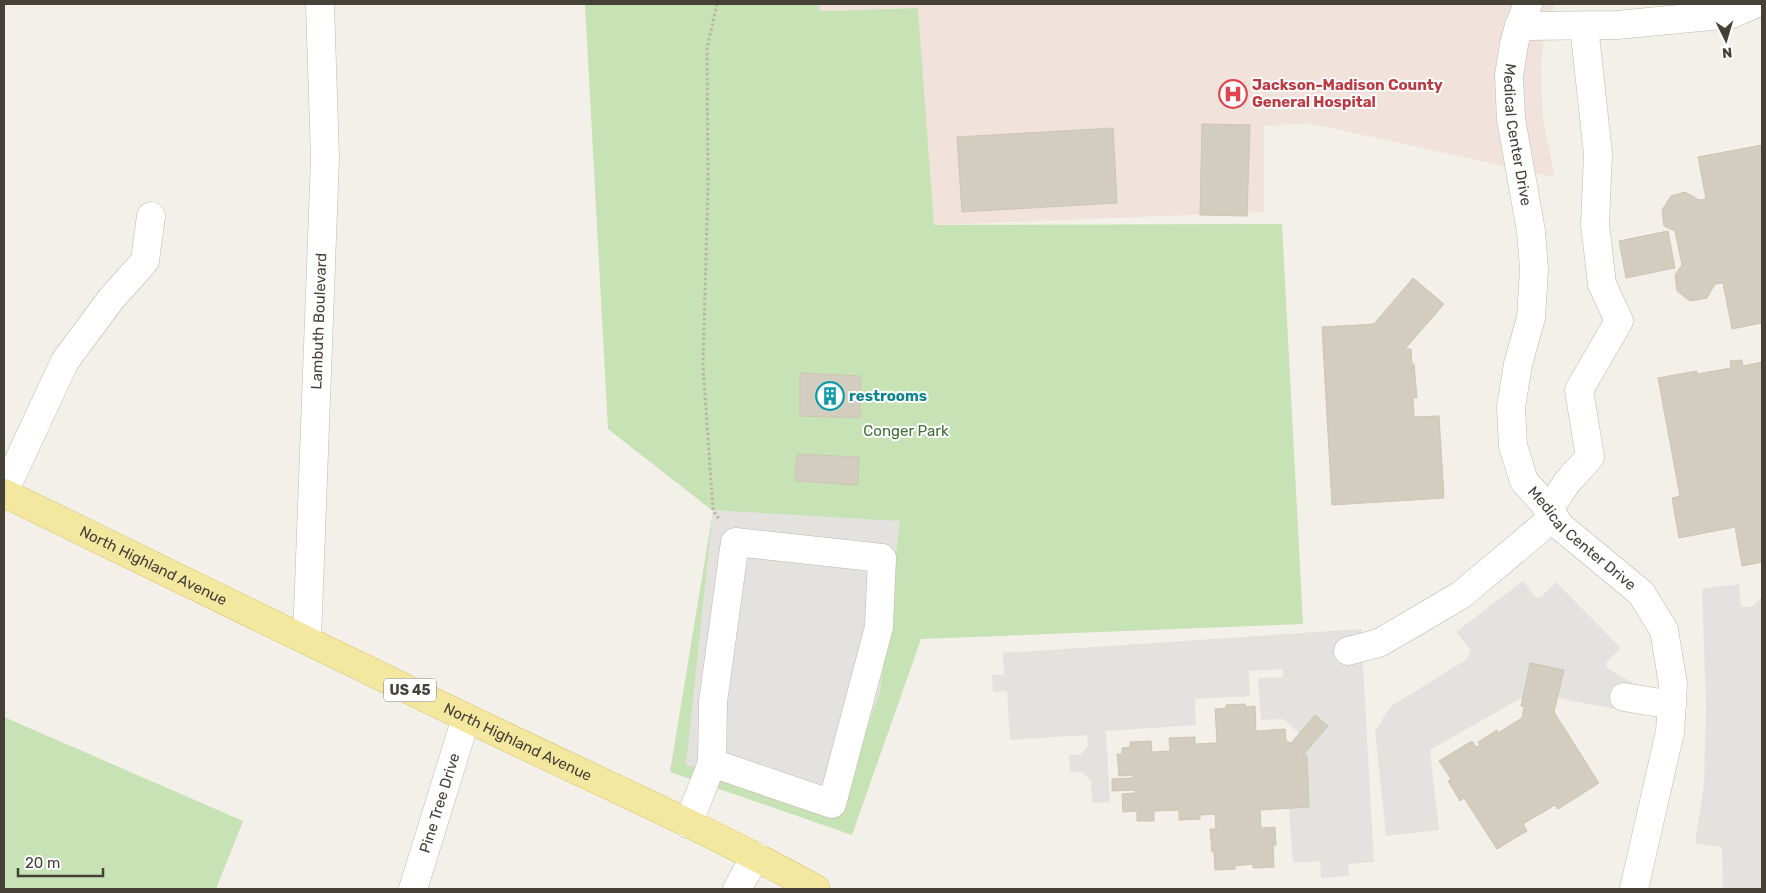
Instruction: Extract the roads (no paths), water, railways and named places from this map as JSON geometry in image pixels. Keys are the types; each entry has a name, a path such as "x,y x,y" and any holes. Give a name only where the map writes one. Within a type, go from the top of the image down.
{"main road":[{"name":"North Highland Avenue","path":"4,493 466,718 756,856 816,889"}],"street":[{"name":"Lambuth Boulevard","path":"307,639 325,158 320,4"},
{"path":"1524,15 1584,26 1617,25 1732,14 1755,4"},
{"name":"Medical Center Drive","path":"1524,15 1514,44 1509,76 1511,119 1532,231 1534,269 1531,318 1518,364 1511,407 1513,446 1524,481 1552,513 1560,526 1641,593 1664,630 1673,684 1670,732 1634,889"},
{"path":"1348,651 1379,643 1461,595 1552,513 1568,482 1590,457 1578,390 1619,321 1602,284 1595,224 1598,154 1584,26"},
{"path":"4,493 64,361 112,299 145,261 151,216"},
{"path":"688,824 712,763 713,702 736,542 882,558 878,627 832,804 712,763"},
{"path":"1624,697 1672,705"},
{"name":"Pine Tree Drive","path":"413,889 466,718"},
{"path":"736,889 756,856"}],"place":[{"name":"Jackson-Madison County General Hospital","path":"1233,94"},
{"name":"restrooms","path":"830,396"}],"park label":[{"name":"Conger Park","path":"906,431"}]}
